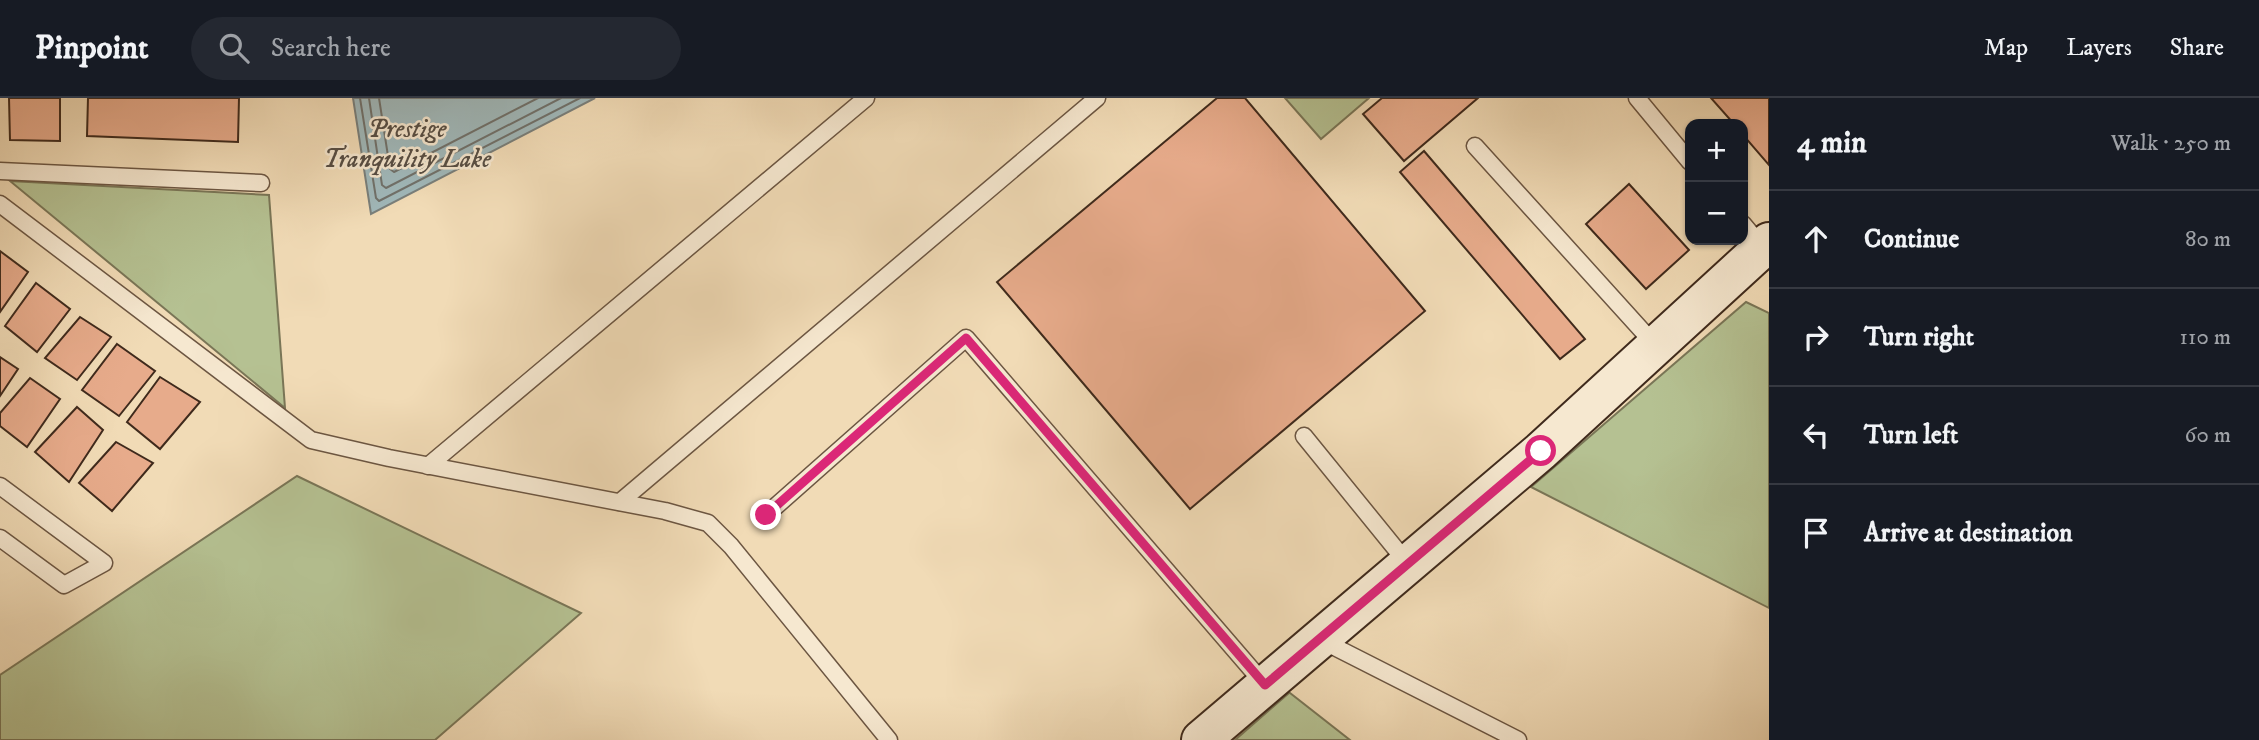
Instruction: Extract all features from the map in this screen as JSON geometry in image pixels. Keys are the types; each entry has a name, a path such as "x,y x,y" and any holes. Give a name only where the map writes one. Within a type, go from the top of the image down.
{"main road":[{"path":"1201,740 1541,451 1656,345 1758,238"}],"lane":[{"path":"428,466 866,98"},
{"path":"621,502 1097,98"},
{"path":"1637,98 1685,156"},
{"path":"1475,146 1656,345"},
{"path":"0,171 261,183"},
{"path":"0,204 311,440 428,466 665,511 708,523 732,546 889,740"},
{"path":"766,515 966,338 1265,685"},
{"path":"1304,436 1408,564"},
{"path":"0,486 104,563 64,585 0,538"},
{"path":"1320,639 1518,740"}],"green space":[{"path":"1285,98 1369,98 1321,139"},
{"path":"10,181 269,195 285,408"},
{"path":"1746,302 1769,313 1769,608 1531,487"},
{"path":"297,476 581,613 435,740 0,740 0,675"},
{"path":"1290,693 1350,740 1235,740"}],"water":[{"name":"Prestige Tranquility Lake","path":"353,98 595,98 371,214"}],"building":[{"path":"9,98 60,98 60,141 10,140"},
{"path":"88,98 239,98 238,142 87,136"},
{"path":"1217,98 1245,98 1425,311 1190,509 997,282"},
{"path":"1382,98 1478,98 1404,161 1363,114"},
{"path":"1711,98 1769,98 1769,165 1748,141 1748,119 1730,119"},
{"path":"1424,151 1585,339 1560,359 1400,172"},
{"path":"1629,184 1689,250 1646,289 1586,224"},
{"path":"0,251 28,272 0,312"},
{"path":"36,283 70,309 37,352 5,326"},
{"path":"80,317 111,337 77,380 45,358"},
{"path":"117,344 155,371 119,416 82,390"},
{"path":"0,357 18,369 0,396"},
{"path":"160,377 200,402 160,449 127,422"},
{"path":"30,378 60,399 27,447 0,426 0,413"},
{"path":"77,407 103,430 69,482 35,452"},
{"path":"116,442 153,463 112,511 79,483"}],"route":[{"path":"766,515 966,338 1265,685 1541,451"}]}
